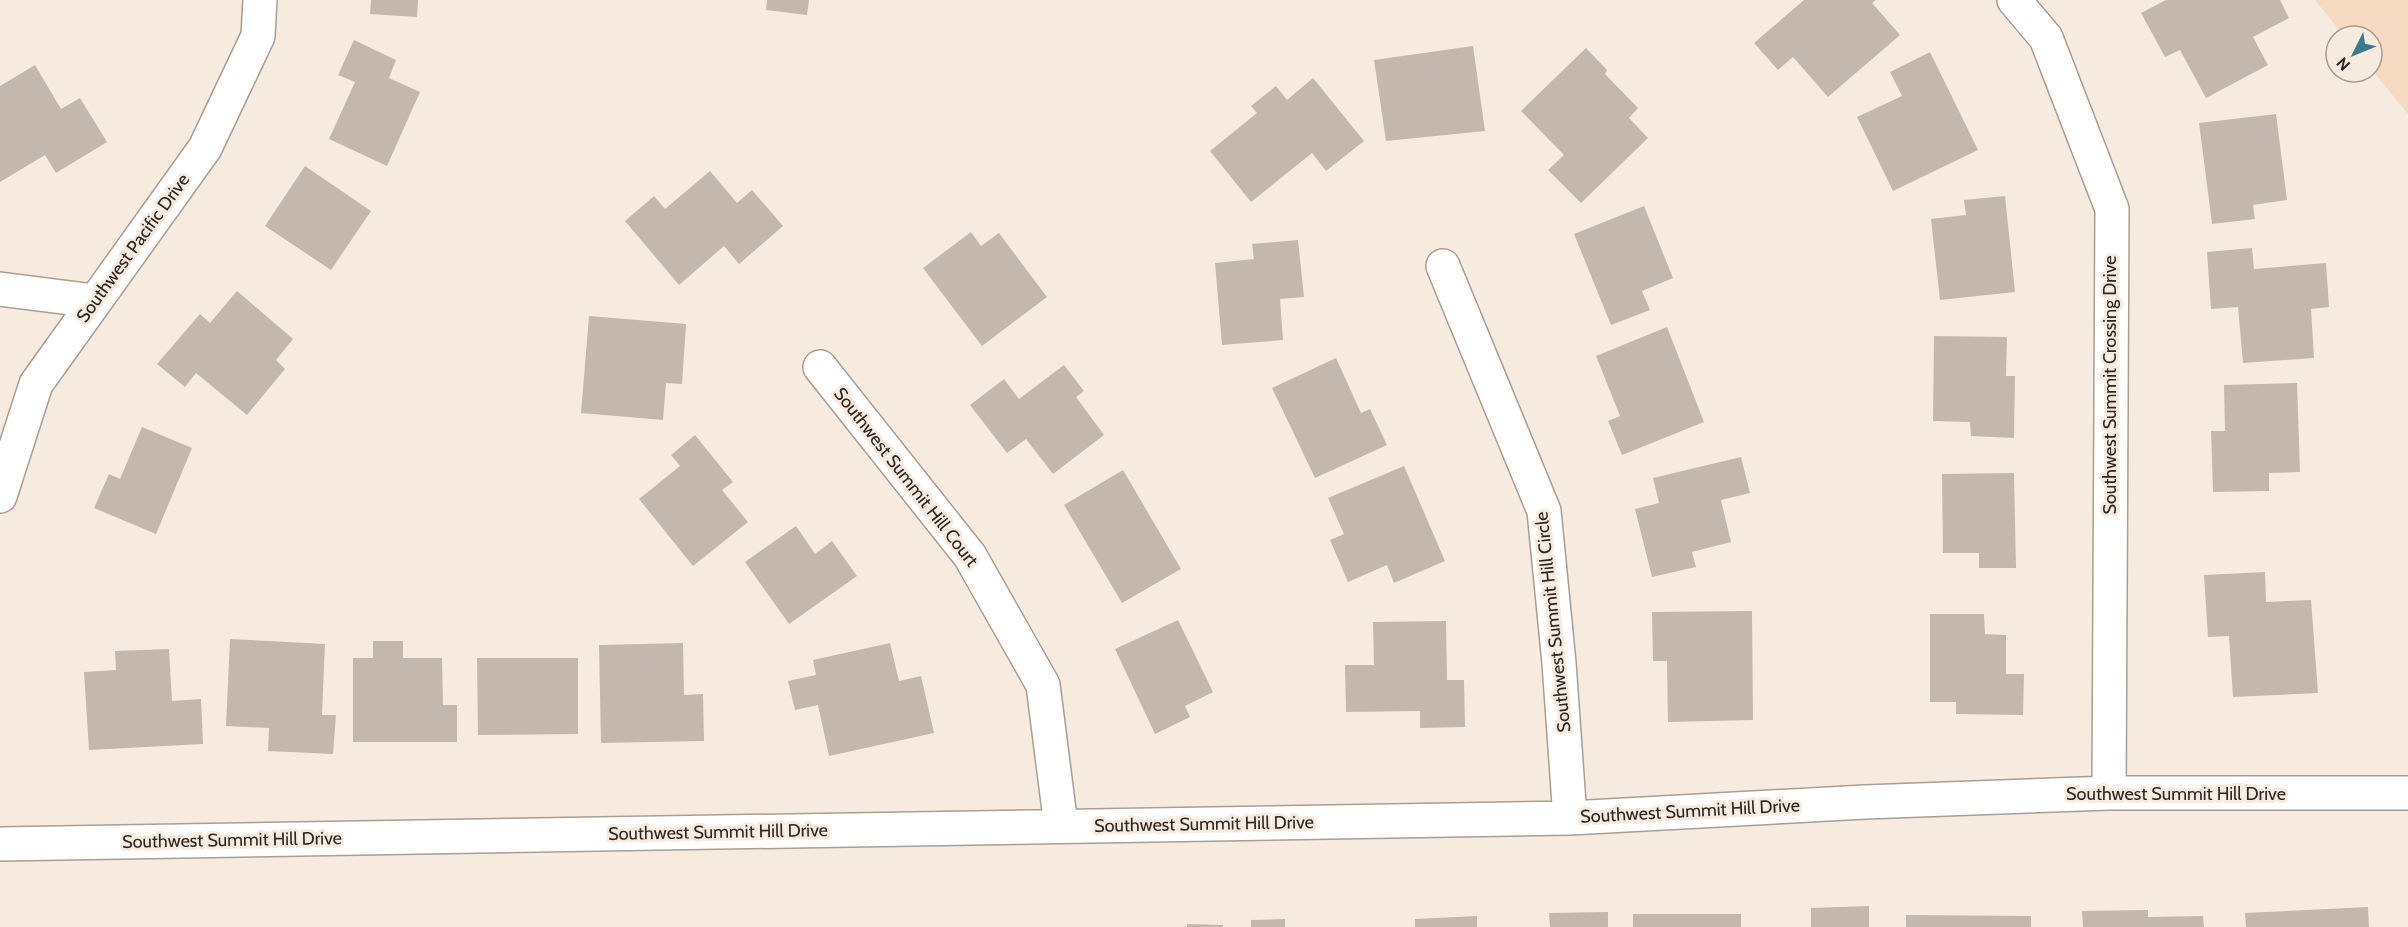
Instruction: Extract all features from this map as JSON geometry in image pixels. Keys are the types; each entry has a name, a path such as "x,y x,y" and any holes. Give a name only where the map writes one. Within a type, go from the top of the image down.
{"street":[{"name":"Southwest Pacific Drive","path":"0,496 36,384 204,148 258,36 260,0"},
{"name":"Southwest Summit Crossing Drive","path":"2014,0 2046,38 2112,209 2109,793"},
{"name":"Southwest Summit Hill Circle","path":"1443,266 1544,512 1559,663 1570,818"},
{"path":"0,289 94,301"},
{"name":"Southwest Summit Hill Court","path":"820,367 970,556 1043,685 1061,826"},
{"name":"Southwest Summit Hill Drive","path":"0,844 1570,818 1865,802 2109,793 2408,793"}],"shaded area":[{"path":"2315,0 2408,0 2408,114 2383,84 2384,24 2334,24"}],"building":[{"path":"371,0 418,0 417,17 370,14"},
{"path":"767,0 809,0 807,15 766,10"},
{"path":"1804,0 1876,0 1872,3 1900,35 1828,97 1793,57 1778,70 1754,43"},
{"path":"2166,0 2280,0 2289,18 2253,37 2268,65 2206,98 2180,50 2165,57 2141,13"},
{"path":"354,40 396,60 389,78 420,92 387,166 329,139 355,82 338,75"},
{"path":"1473,46 1485,131 1386,141 1374,60"},
{"path":"1586,48 1607,70 1605,74 1638,108 1629,118 1648,138 1581,203 1548,170 1564,155 1521,111"},
{"path":"1930,52 1978,150 1893,191 1857,117 1902,96 1890,72"},
{"path":"35,65 61,109 80,98 107,142 56,173 45,155 0,182 0,86"},
{"path":"1313,78 1364,141 1326,171 1312,153 1251,202 1210,151 1257,113 1251,106 1276,86 1287,100"},
{"path":"2276,114 2287,200 2253,205 2255,219 2212,224 2199,123"},
{"path":"305,166 371,211 331,270 265,226"},
{"path":"710,171 737,203 752,190 783,226 739,264 724,246 679,285 625,221 654,196 665,209"},
{"path":"2005,196 2015,292 1940,300 1931,219 1966,215 1964,200"},
{"path":"1644,206 1673,278 1642,291 1650,310 1611,325 1574,234"},
{"path":"971,232 981,246 999,233 1047,297 982,346 923,268"},
{"path":"1298,240 1304,297 1280,299 1283,340 1222,345 1215,263 1254,259 1252,244"},
{"path":"2252,248 2254,269 2326,263 2329,307 2311,309 2314,358 2243,363 2238,307 2211,309 2207,252"},
{"path":"237,291 293,339 276,360 285,369 247,415 196,373 185,387 157,364 200,314 210,323"},
{"path":"589,316 686,324 682,384 666,383 663,420 581,413"},
{"path":"1667,327 1704,422 1622,455 1608,421 1620,416 1596,356"},
{"path":"1934,336 2007,337 2006,376 2015,376 2014,438 1971,436 1970,422 1933,421"},
{"path":"1336,358 1361,413 1370,409 1387,445 1315,478 1272,388"},
{"path":"1064,365 1084,391 1076,397 1104,435 1053,474 1026,439 1007,453 970,405 1004,379 1019,399"},
{"path":"2297,383 2300,472 2269,473 2269,491 2213,492 2211,431 2225,431 2224,385"},
{"path":"142,427 192,448 156,534 94,508 109,474 120,479"},
{"path":"695,435 733,482 722,490 748,522 693,566 639,499 680,466 671,455"},
{"path":"1741,457 1750,493 1721,500 1731,542 1692,552 1696,567 1652,577 1635,509 1659,503 1653,478"},
{"path":"1404,466 1445,561 1394,583 1387,565 1348,582 1330,540 1344,534 1328,498"},
{"path":"1123,470 1181,569 1122,603 1064,505"},
{"path":"2014,473 2016,568 1979,568 1979,553 1943,553 1942,474"},
{"path":"796,526 815,554 832,541 857,576 789,624 745,562"},
{"path":"2265,572 2266,602 2311,600 2318,693 2233,697 2229,636 2208,637 2204,575"},
{"path":"1752,611 1753,720 1668,722 1667,661 1653,661 1652,612"},
{"path":"1930,614 1984,614 1985,634 2006,635 2006,674 2024,674 2023,715 1956,714 1956,702 1930,702"},
{"path":"1178,620 1213,692 1185,706 1190,717 1155,734 1115,649"},
{"path":"1446,621 1447,680 1464,680 1465,727 1420,728 1420,711 1346,712 1345,665 1374,665 1373,622"},
{"path":"230,639 325,644 322,715 336,715 333,754 268,751 269,728 226,726"},
{"path":"373,641 403,641 403,658 442,658 443,705 457,705 457,742 353,742 353,658 373,658"},
{"path":"683,643 684,695 703,694 704,741 601,743 599,645"},
{"path":"890,643 899,681 921,676 934,733 829,756 818,705 795,710 788,681 816,675 813,660"},
{"path":"169,649 172,701 201,699 203,744 89,750 84,672 116,670 115,651"},
{"path":"477,658 578,658 578,734 478,735"},
{"path":"1869,906 1869,927 1811,927 1811,908"},
{"path":"2368,907 2369,927 2246,927 2245,913"},
{"path":"2148,910 2148,917 2203,916 2204,927 2083,927 2082,911"},
{"path":"1608,912 1608,927 1550,927 1549,913"},
{"path":"1633,914 1741,914 1741,927 1633,927"},
{"path":"1906,915 2031,916 2031,927 1906,927"},
{"path":"1477,916 1477,927 1415,927 1415,919"},
{"path":"1285,919 1285,927 1251,927 1251,920"},
{"path":"1187,924 1223,925 1223,927 1187,927"}]}
